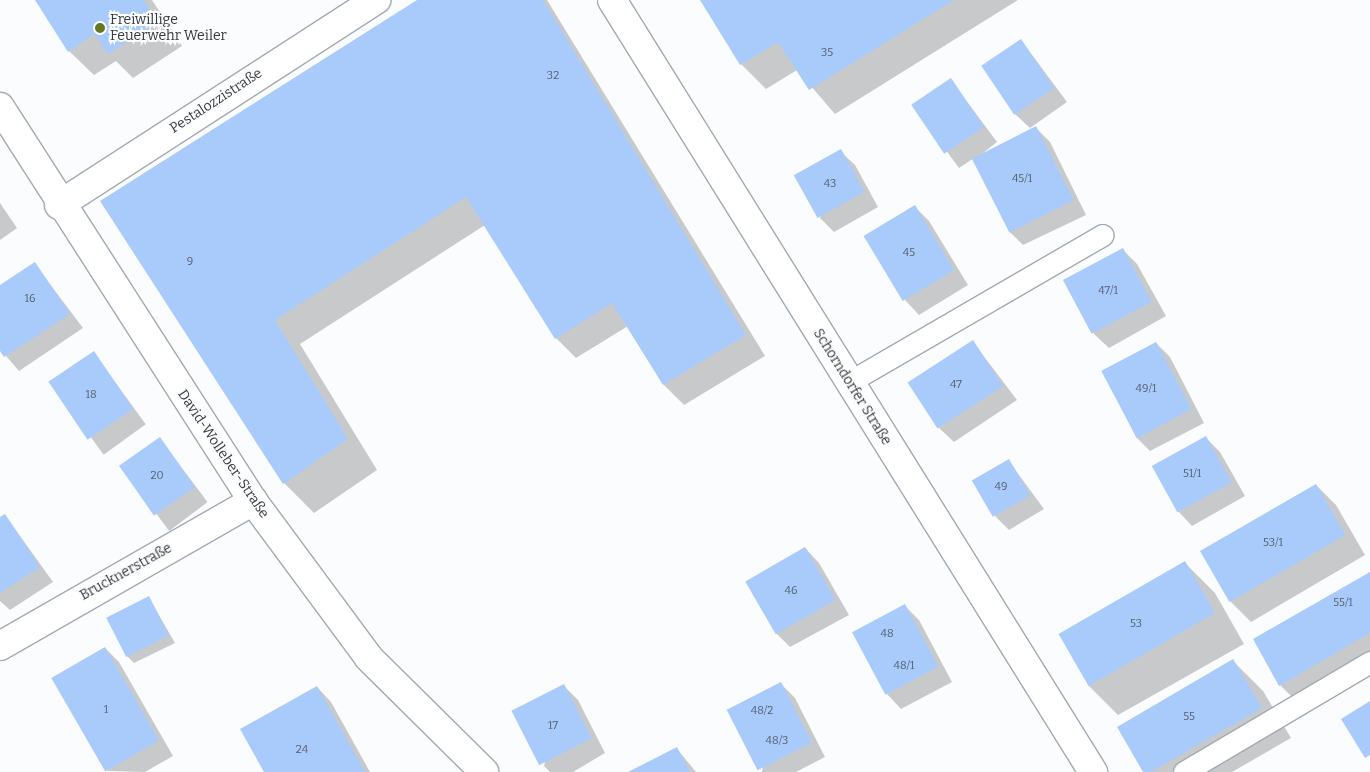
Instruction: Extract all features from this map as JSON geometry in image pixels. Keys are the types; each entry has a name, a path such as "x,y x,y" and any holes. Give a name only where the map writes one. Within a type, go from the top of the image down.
{"street":[{"name":"Pestalozzistraße","path":"59,205 376,0"},
{"name":"Schorndorfer Straße","path":"612,0 1094,772"},
{"name":"David-Wolleber-Straße","path":"0,107 59,205 253,501 370,658 484,772"},
{"name":"Brucknerstraße","path":"0,646 253,501"}],"lane":[{"path":"849,382 1103,235"},
{"path":"1184,772 1370,662"}],"building":[{"name":"Freiwillige Feuerwehr Weiler","path":"35,0 144,0 158,21 108,54 94,34 68,52"},
{"path":"417,0 543,0 746,335 663,385 612,303 555,339 466,197 275,320 348,439 283,484 100,201"},
{"path":"700,0 954,0 809,90 778,42 740,65"},
{"path":"1021,39 1054,88 1014,115 981,66"},
{"path":"951,78 984,127 944,154 911,105"},
{"path":"1036,126 1074,200 1010,233 972,159"},
{"path":"841,149 865,192 818,218 794,175"},
{"path":"915,205 954,270 903,301 864,236"},
{"path":"1123,248 1152,302 1092,334 1063,280"},
{"path":"35,262 70,314 4,357 0,351 0,285"},
{"path":"973,340 1003,386 938,429 908,382"},
{"path":"1156,342 1192,409 1137,438 1101,371"},
{"path":"94,351 133,409 88,440 48,382"},
{"path":"1206,436 1232,482 1177,512 1152,466"},
{"path":"160,437 195,487 154,516 119,466"},
{"path":"1009,459 1030,495 993,517 972,480"},
{"path":"1316,484 1346,535 1229,602 1200,551"},
{"path":"5,514 40,567 0,593 0,517"},
{"path":"805,547 836,600 776,634 745,582"},
{"path":"1185,561 1215,613 1089,686 1059,634"},
{"path":"1370,572 1370,633 1279,686 1253,639"},
{"path":"149,596 169,635 126,657 106,618"},
{"path":"905,604 938,667 885,695 852,632"},
{"path":"105,647 159,741 105,772 51,678"},
{"path":"1233,659 1262,708 1151,772 1143,772 1117,727"},
{"path":"781,682 812,743 758,770 727,710"},
{"path":"564,684 592,738 539,765 511,711"},
{"path":"317,686 365,772 264,772 240,729"},
{"path":"1370,701 1370,755 1365,758 1341,719"},
{"path":"677,747 690,772 628,772"}],"place":[{"name":"Freiwillige Feuerwehr Weiler","path":"100,28"}]}
